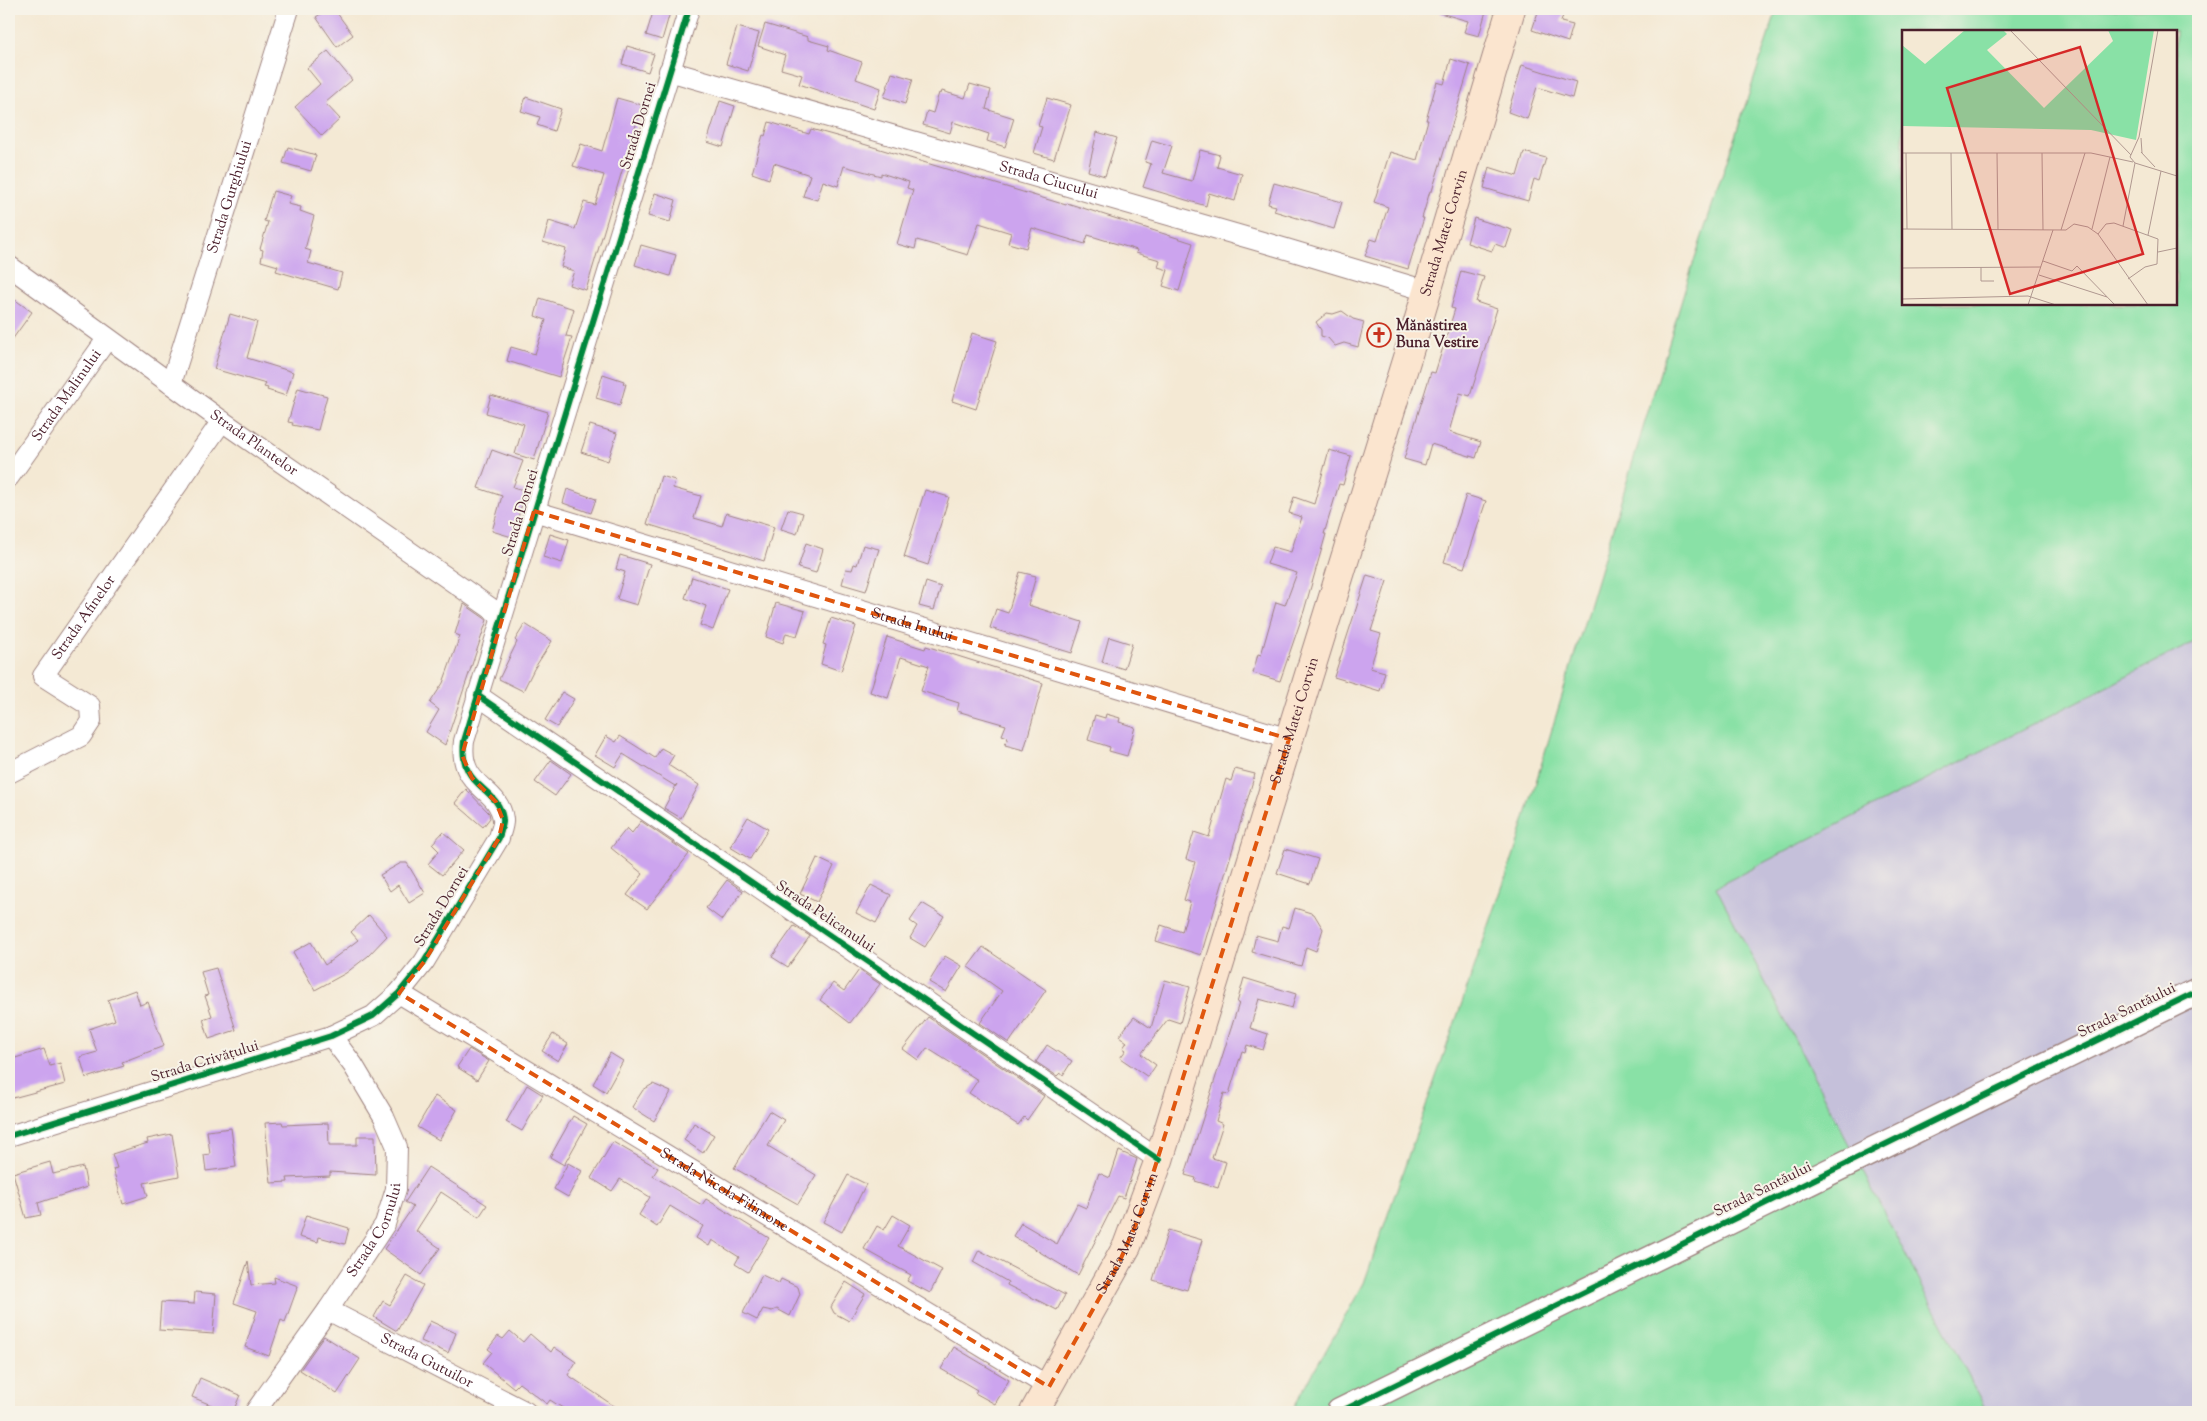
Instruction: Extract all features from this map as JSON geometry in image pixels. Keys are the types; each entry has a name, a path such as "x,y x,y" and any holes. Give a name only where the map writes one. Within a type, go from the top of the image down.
{"main road":[{"name":"Strada Matei Corvin","path":"1034,1412 1128,1246 1159,1160 1427,292 1511,9"}],"street":[{"name":"Strada Gurghiului","path":"171,384 289,9"},
{"name":"Strada Dornei","path":"399,993 424,962 498,838 504,820 496,802 472,778 465,768 462,755 464,741 689,9"},
{"name":"Strada Ciucului","path":"669,71 1273,245 1427,292"},
{"name":"Strada Plantelor","path":"9,266 222,421 502,616"},
{"name":"Strada Malinului","path":"9,477 107,339"},
{"name":"Strada Afinelor","path":"9,773 81,736 91,721 90,706 43,676 222,421"},
{"name":"Strada Inului","path":"534,511 1289,739"},
{"name":"Strada Pelicanului","path":"477,695 1159,1160"},
{"name":"Strada Santăului","path":"1340,1412 2198,991"},
{"name":"Strada Crivățului","path":"9,1136 331,1036 373,1016 399,993"},
{"name":"Strada Nicola Filimone","path":"399,993 1049,1387"},
{"name":"Strada Cornului","path":"256,1412 386,1224 396,1189 397,1147 380,1110 353,1066 331,1036"},
{"name":"Strada Gutuilor","path":"328,1310 526,1412"}],"highlighted area":[{"path":"534,511 1289,739 1140,1215 1118,1265 1049,1387 399,993 424,962 499,838 503,820 496,802 472,778 462,755"}],"shaded area":[{"path":"2198,640 2198,1412 1987,1412 1716,887"}],"green space":[{"path":"1777,9 2198,9 2198,640 1716,887 1987,1412 1291,1412 1364,1283 1516,848 1690,273"}],"building":[{"path":"328,9 334,9 353,35 337,47 316,17"},
{"path":"654,9 671,9 662,40 646,35"},
{"path":"1441,9 1478,9 1486,11 1479,36 1464,32 1468,21 1440,13"},
{"path":"1539,9 1565,9 1561,22 1573,25 1568,42 1532,30"},
{"path":"765,24 808,37 808,40 829,46 828,50 862,62 856,79 881,88 874,109 799,84 802,75 781,69 785,55 758,46"},
{"path":"737,27 759,33 748,71 726,64"},
{"path":"627,46 654,54 648,72 622,64"},
{"path":"328,51 352,80 325,103 340,119 322,136 295,107 320,84 307,68"},
{"path":"1451,59 1470,65 1432,191 1430,191 1422,218 1424,218 1408,269 1365,256 1371,239 1377,241 1388,207 1374,202 1390,152 1417,160 1437,82 1444,84"},
{"path":"1522,65 1576,82 1572,98 1537,87 1527,119 1508,112"},
{"path":"892,73 913,79 905,104 884,97"},
{"path":"970,84 991,90 986,109 1014,118 1005,147 987,141 989,134 953,122 950,133 923,125 927,111 933,113 939,93 941,94 942,91 965,98"},
{"path":"526,97 561,109 554,131 537,125 540,117 521,111"},
{"path":"617,98 642,105 586,290 569,285 574,271 561,267 566,249 543,242 549,221 575,229 584,202 595,205 604,175 573,166 581,144 602,151"},
{"path":"1047,98 1071,105 1054,159 1034,153 1042,127 1038,126"},
{"path":"720,101 735,106 723,147 707,142"},
{"path":"769,122 809,134 811,129 840,137 1066,205 1067,203 1193,243 1179,291 1163,286 1168,270 1158,267 1160,260 1136,253 1137,250 1088,235 1085,244 1032,228 1026,248 1008,243 1011,233 979,223 968,255 917,240 915,249 897,244 913,190 907,188 909,182 881,173 881,176 844,166 838,186 823,181 817,200 803,196 810,175 774,163 769,179 752,173 763,135 765,136"},
{"path":"1097,132 1117,138 1105,176 1088,171"},
{"path":"1152,140 1172,146 1163,173 1192,181 1200,150 1220,155 1217,167 1242,174 1235,201 1209,193 1206,206 1143,187 1151,164 1145,162"},
{"path":"288,147 316,155 311,171 283,163"},
{"path":"1524,152 1546,158 1539,181 1534,179 1528,201 1484,188 1489,167 1517,176"},
{"path":"1274,183 1342,202 1334,229 1274,211 1276,206 1268,204"},
{"path":"273,191 291,196 288,204 301,207 300,211 314,216 305,249 311,251 308,263 342,273 338,289 276,271 278,266 261,261 263,250 260,249 268,222 264,221"},
{"path":"655,193 676,200 670,222 648,216"},
{"path":"1474,218 1512,230 1506,248 1495,244 1492,251 1467,243"},
{"path":"641,245 676,255 670,276 635,265"},
{"path":"1461,271 1484,277 1476,302 1497,309 1470,396 1460,393 1449,432 1481,442 1476,458 1431,444 1425,465 1404,459 1431,372 1435,373 1455,309 1451,308"},
{"path":"540,298 574,309 566,336 572,337 559,377 507,361 511,347 535,354 546,320 535,316"},
{"path":"14,299 32,312 9,344 9,307"},
{"path":"1342,311 1353,319 1364,322 1358,347 1344,343 1335,346 1328,338 1321,336 1321,330 1316,322 1327,313 1333,314"},
{"path":"230,314 257,322 247,358 293,372 286,396 267,390 268,388 264,387 266,384 214,369"},
{"path":"972,333 997,341 976,409 952,401"},
{"path":"603,374 624,381 623,384 626,384 620,405 596,398"},
{"path":"298,388 327,396 318,430 292,425 293,423 288,422"},
{"path":"491,395 548,412 534,460 515,454 524,424 486,413"},
{"path":"590,425 617,433 608,461 581,452"},
{"path":"492,450 523,461 513,487 526,491 512,537 492,531 502,496 478,488"},
{"path":"1329,450 1351,456 1343,485 1339,484 1304,611 1280,681 1253,673 1258,654 1261,655 1276,602 1285,605 1297,573 1267,564 1273,547 1291,552 1302,517 1289,513 1294,497 1314,504"},
{"path":"661,476 675,480 673,488 701,496 694,518 722,526 726,513 774,527 764,561 647,524"},
{"path":"567,489 596,499 591,513 563,503"},
{"path":"925,490 949,497 928,565 904,557"},
{"path":"1466,495 1486,501 1464,568 1444,562"},
{"path":"788,509 803,513 797,534 781,529"},
{"path":"550,534 569,540 562,563 543,557"},
{"path":"806,543 823,549 816,573 798,568"},
{"path":"863,545 879,549 866,591 842,584 846,569 852,570 854,564 857,565"},
{"path":"620,555 650,564 637,605 617,599 625,572 616,569"},
{"path":"1020,572 1036,576 1028,605 1082,622 1072,653 990,628 996,609 1008,613"},
{"path":"1367,575 1387,581 1371,631 1381,634 1370,668 1385,672 1380,691 1334,677"},
{"path":"692,577 728,589 713,630 700,625 706,606 685,598"},
{"path":"926,582 941,587 934,610 919,606"},
{"path":"776,603 805,611 797,636 786,633 783,643 766,637"},
{"path":"464,604 487,620 445,745 426,732 439,710 430,703 443,683 460,636 455,634"},
{"path":"831,618 856,626 841,671 821,664 826,645 823,644"},
{"path":"525,624 552,641 534,669 523,691 499,679 517,642 515,640"},
{"path":"887,637 925,649 926,646 1043,683 1024,750 1005,745 1008,737 1002,735 1006,725 957,711 959,703 921,691 929,666 901,657 888,698 870,692"},
{"path":"1109,637 1132,644 1124,669 1102,662"},
{"path":"562,692 574,699 557,727 545,720"},
{"path":"1106,714 1120,718 1119,722 1135,727 1127,756 1109,751 1110,747 1088,740 1095,715 1105,718"},
{"path":"606,736 616,742 620,736 655,758 661,748 674,755 668,765 699,785 681,818 664,808 677,784 675,786 623,754 615,767 595,755"},
{"path":"551,760 571,774 555,796 535,782"},
{"path":"1235,769 1255,774 1201,955 1156,941 1161,925 1182,932 1190,902 1184,900 1195,862 1186,859 1194,832 1209,837 1226,779 1231,781"},
{"path":"466,789 489,813 490,818 483,827 455,803"},
{"path":"748,817 768,829 750,859 730,847"},
{"path":"641,821 689,854 647,909 627,895 643,874 611,848 627,828 632,833"},
{"path":"443,832 464,850 442,875 428,864 439,851 432,844"},
{"path":"1285,849 1318,859 1310,884 1277,873"},
{"path":"817,858 834,866 817,902 800,894"},
{"path":"401,863 407,863 425,893 409,903 398,885 390,891 380,875"},
{"path":"727,880 743,891 722,920 706,908"},
{"path":"871,885 891,895 876,923 856,913"},
{"path":"922,903 944,916 925,947 910,938 917,926 910,921"},
{"path":"1295,908 1314,914 1323,929 1316,951 1306,947 1301,966 1252,952 1256,935 1278,941 1282,926 1289,928"},
{"path":"369,915 387,936 368,956 346,973 315,990 293,952 311,942 325,965 358,940 351,932"},
{"path":"794,926 810,936 788,967 772,957"},
{"path":"983,947 1046,990 1009,1043 980,1023 1002,991 968,967"},
{"path":"945,956 962,966 946,992 929,982"},
{"path":"216,968 236,1030 209,1039 203,1019 212,1016 205,996 208,995 201,972"},
{"path":"859,970 880,984 850,1023 820,1000 833,983 844,991"},
{"path":"1244,978 1296,994 1292,1008 1259,999 1250,1028 1268,1034 1263,1050 1247,1045 1245,1052 1242,1051 1229,1094 1224,1093 1216,1121 1223,1124 1212,1158 1226,1162 1218,1188 1195,1181 1196,1178 1185,1175 1239,1003 1237,1003"},
{"path":"1165,980 1190,987 1180,1023 1168,1019 1141,1054 1156,1065 1148,1077 1120,1058 1126,1050 1123,1048 1127,1042 1119,1036 1134,1017 1151,1028"},
{"path":"135,990 140,1005 148,1002 164,1046 122,1062 124,1066 86,1078 80,1057 97,1052 89,1029 115,1020 108,1000"},
{"path":"928,1017 1044,1096 1027,1120 1024,1117 1018,1125 969,1093 978,1080 927,1048 918,1060 903,1049"},
{"path":"553,1034 568,1044 558,1061 542,1051"},
{"path":"1047,1045 1072,1061 1063,1075 1060,1073 1057,1076 1036,1062"},
{"path":"44,1049 50,1066 60,1063 65,1084 9,1099 9,1060"},
{"path":"469,1049 489,1061 477,1080 457,1067"},
{"path":"610,1053 623,1061 606,1092 593,1084"},
{"path":"653,1084 671,1092 654,1121 632,1107 643,1090"},
{"path":"527,1085 543,1095 522,1131 506,1122"},
{"path":"435,1096 457,1110 439,1140 417,1127"},
{"path":"769,1111 784,1120 768,1146 816,1175 798,1204 734,1168"},
{"path":"573,1116 587,1124 564,1165 550,1157"},
{"path":"282,1122 283,1125 328,1123 329,1145 357,1145 357,1136 375,1136 376,1175 330,1172 330,1176 287,1178 288,1182 271,1183 265,1123"},
{"path":"694,1123 714,1135 703,1153 684,1140"},
{"path":"231,1128 236,1167 206,1171 204,1155 210,1154 207,1131"},
{"path":"172,1134 179,1176 144,1183 148,1196 123,1204 113,1169 117,1168 112,1154 148,1143 147,1139"},
{"path":"613,1142 658,1168 653,1176 702,1205 706,1199 769,1238 748,1272 735,1264 739,1257 712,1240 709,1246 696,1238 703,1226 670,1206 657,1227 639,1215 650,1197 620,1179 612,1191 591,1178"},
{"path":"1119,1151 1137,1159 1124,1198 1118,1196 1078,1275 1013,1236 1021,1223 1057,1244 1077,1204 1086,1208 1099,1173 1110,1178"},
{"path":"50,1162 53,1174 83,1167 87,1187 38,1203 41,1215 26,1218 13,1173"},
{"path":"568,1163 582,1171 568,1197 554,1189"},
{"path":"428,1167 487,1205 479,1217 441,1192 416,1231 440,1248 421,1275 384,1249 413,1207 405,1202"},
{"path":"848,1175 866,1184 842,1232 823,1222"},
{"path":"306,1215 349,1228 345,1244 319,1237 318,1242 299,1237"},
{"path":"893,1215 910,1225 898,1246 942,1270 930,1293 907,1281 911,1275 864,1249 877,1226 884,1230"},
{"path":"1168,1230 1202,1240 1187,1290 1153,1280"},
{"path":"979,1250 1065,1295 1057,1310 1007,1285 1008,1282 973,1262"},
{"path":"248,1261 251,1285 275,1283 274,1277 298,1286 285,1322 281,1320 269,1356 245,1347 257,1311 234,1303"},
{"path":"762,1275 779,1283 781,1279 798,1287 800,1294 790,1316 777,1309 772,1311 763,1309 757,1320 743,1313"},
{"path":"407,1276 423,1285 397,1331 374,1317 383,1301 390,1305"},
{"path":"846,1282 865,1294 849,1321 834,1313 831,1307"},
{"path":"195,1292 216,1294 213,1334 159,1330 161,1302 194,1304"},
{"path":"430,1321 456,1333 448,1353 421,1341"},
{"path":"510,1331 523,1342 530,1334 551,1352 554,1347 576,1362 568,1375 623,1412 569,1412 550,1400 547,1404 519,1383 514,1388 483,1363 492,1352 488,1349 498,1336 503,1339"},
{"path":"324,1336 360,1359 337,1394 300,1370"},
{"path":"954,1347 1009,1380 995,1404 975,1393 977,1390 941,1369"},
{"path":"200,1378 240,1395 233,1412 228,1412 192,1397"}],"cycle path":[{"path":"9,1136 331,1036 373,1016 399,993 424,962 499,838 503,821 500,808 494,799 472,778 467,769 464,757 464,741 689,9"},
{"path":"477,695 1159,1160"},
{"path":"1340,1412 2198,991"}],"place":[{"name":"Mănăstirea Buna Vestire","path":"1379,335"}]}
